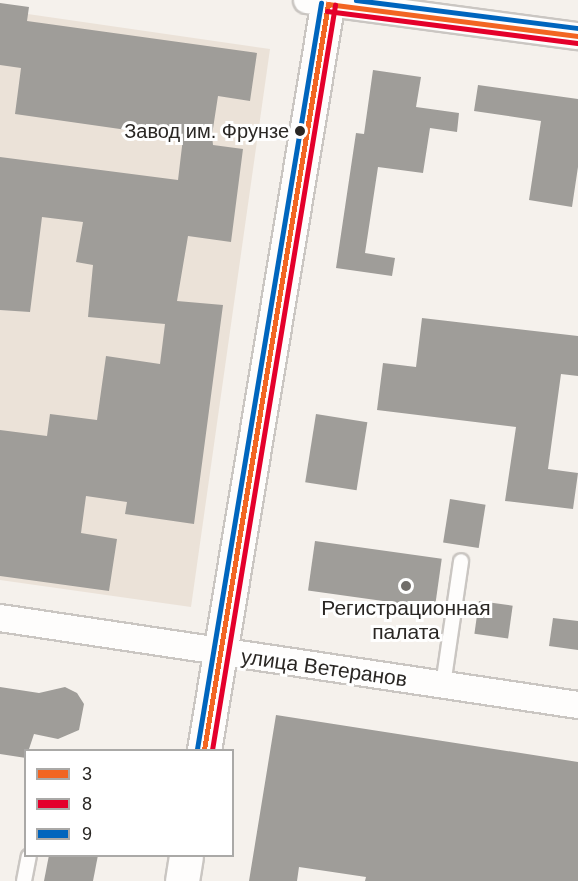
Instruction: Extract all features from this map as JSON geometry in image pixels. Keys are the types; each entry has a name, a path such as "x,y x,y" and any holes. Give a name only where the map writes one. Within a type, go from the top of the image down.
{"street":[{"path":"204,749 321,1 578,36"},
{"name":"улица Ветеранов","path":"0,618 578,705"},
{"path":"182,881 186,857"}],"lane":[{"path":"442,685 461,561"},
{"path":"24,881 29,857"}],"shaded area":[{"path":"0,10 270,49 191,607 0,580"}],"building":[{"path":"0,3 29,7 27,21 257,53 250,101 218,96 212,135 213,145 243,149 231,242 188,236 177,301 223,305 194,524 125,514 127,502 86,496 81,533 117,539 109,591 0,576 0,430 47,436 50,414 97,420 106,356 160,364 165,324 88,317 93,265 76,262 83,222 42,217 30,312 0,310 0,157 178,180 183,138 15,114 21,68 0,65"},
{"path":"373,70 421,77 416,107 459,113 457,132 430,128 423,173 378,167 365,253 395,258 392,276 336,268 356,133 364,134"},
{"path":"478,85 578,99 578,167 572,207 529,200 541,121 474,111"},
{"path":"422,318 578,336 578,376 561,374 548,469 578,473 573,509 505,501 516,427 377,410 383,363 416,367"},
{"path":"316,414 367,422 357,490 305,482"},
{"path":"450,499 486,505 479,548 443,542"},
{"path":"315,541 442,559 435,608 308,591"},
{"path":"479,601 513,606 508,638 474,634"},
{"path":"553,618 578,621 578,650 549,646"},
{"path":"0,687 39,693 65,687 77,693 84,704 79,730 58,739 34,734 29,749 24,749 24,758 0,754"},
{"path":"276,715 578,762 578,881 365,881 366,877 299,867 297,881 249,881"},
{"path":"49,857 98,857 93,881 44,881"}],"transit line":[{"name":"9","path":"356,0 578,28"},
{"name":"9","path":"197,749 321,3"},
{"name":"3","path":"328,4 578,36"},
{"name":"3","path":"204,749 328,4"},
{"name":"8","path":"212,749 335,5"},
{"name":"8","path":"327,11 577,43"}],"place":[{"name":"Завод им. Фрунзе","path":"300,131"},
{"name":"Регистрационная палата","path":"406,586"}]}
